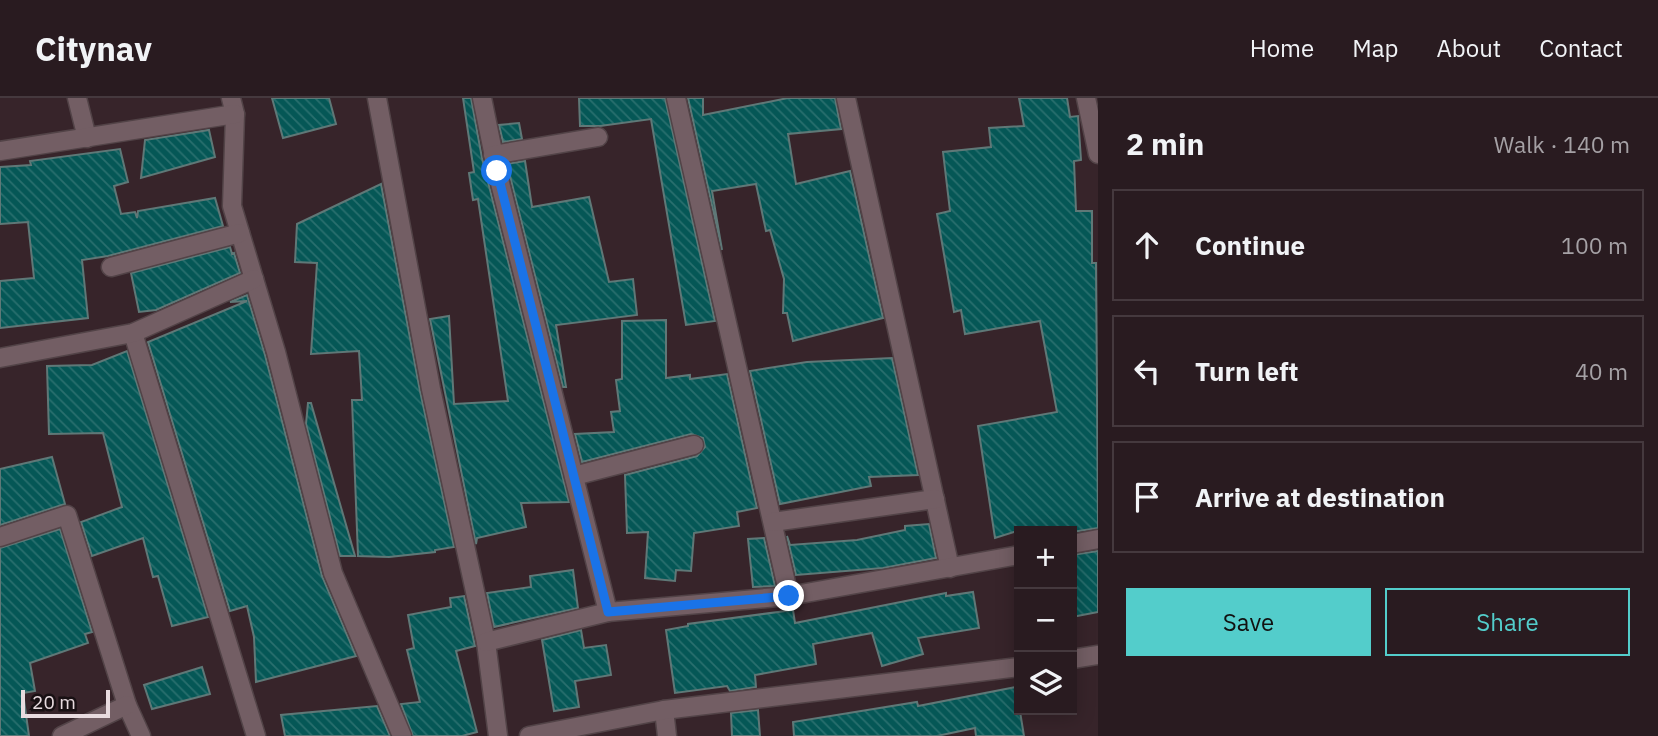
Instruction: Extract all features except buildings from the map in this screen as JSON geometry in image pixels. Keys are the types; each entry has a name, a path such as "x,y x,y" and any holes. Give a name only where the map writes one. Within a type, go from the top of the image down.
{"street":[{"path":"77,98 87,138"},
{"path":"377,98 431,389 486,642 498,736"},
{"path":"482,98 608,612"},
{"path":"676,98 789,596"},
{"path":"846,98 950,568"},
{"path":"1086,98 1098,154"},
{"path":"0,151 87,138 233,106 232,206 276,352 333,573 402,736"},
{"path":"494,155 598,137"},
{"path":"111,267 240,233"},
{"path":"0,358 133,333 254,279"},
{"path":"133,333 256,736"},
{"path":"574,476 694,445"},
{"path":"773,522 935,499"},
{"path":"0,537 68,515 127,705 141,736"},
{"path":"1077,543 1098,539"},
{"path":"486,642 608,612 789,596 1014,556"},
{"path":"1077,658 1098,655"},
{"path":"529,736 664,710 1014,668"},
{"path":"62,736 127,705"},
{"path":"664,710 667,736"}],"route":[{"path":"497,171 608,612 789,596"}]}
